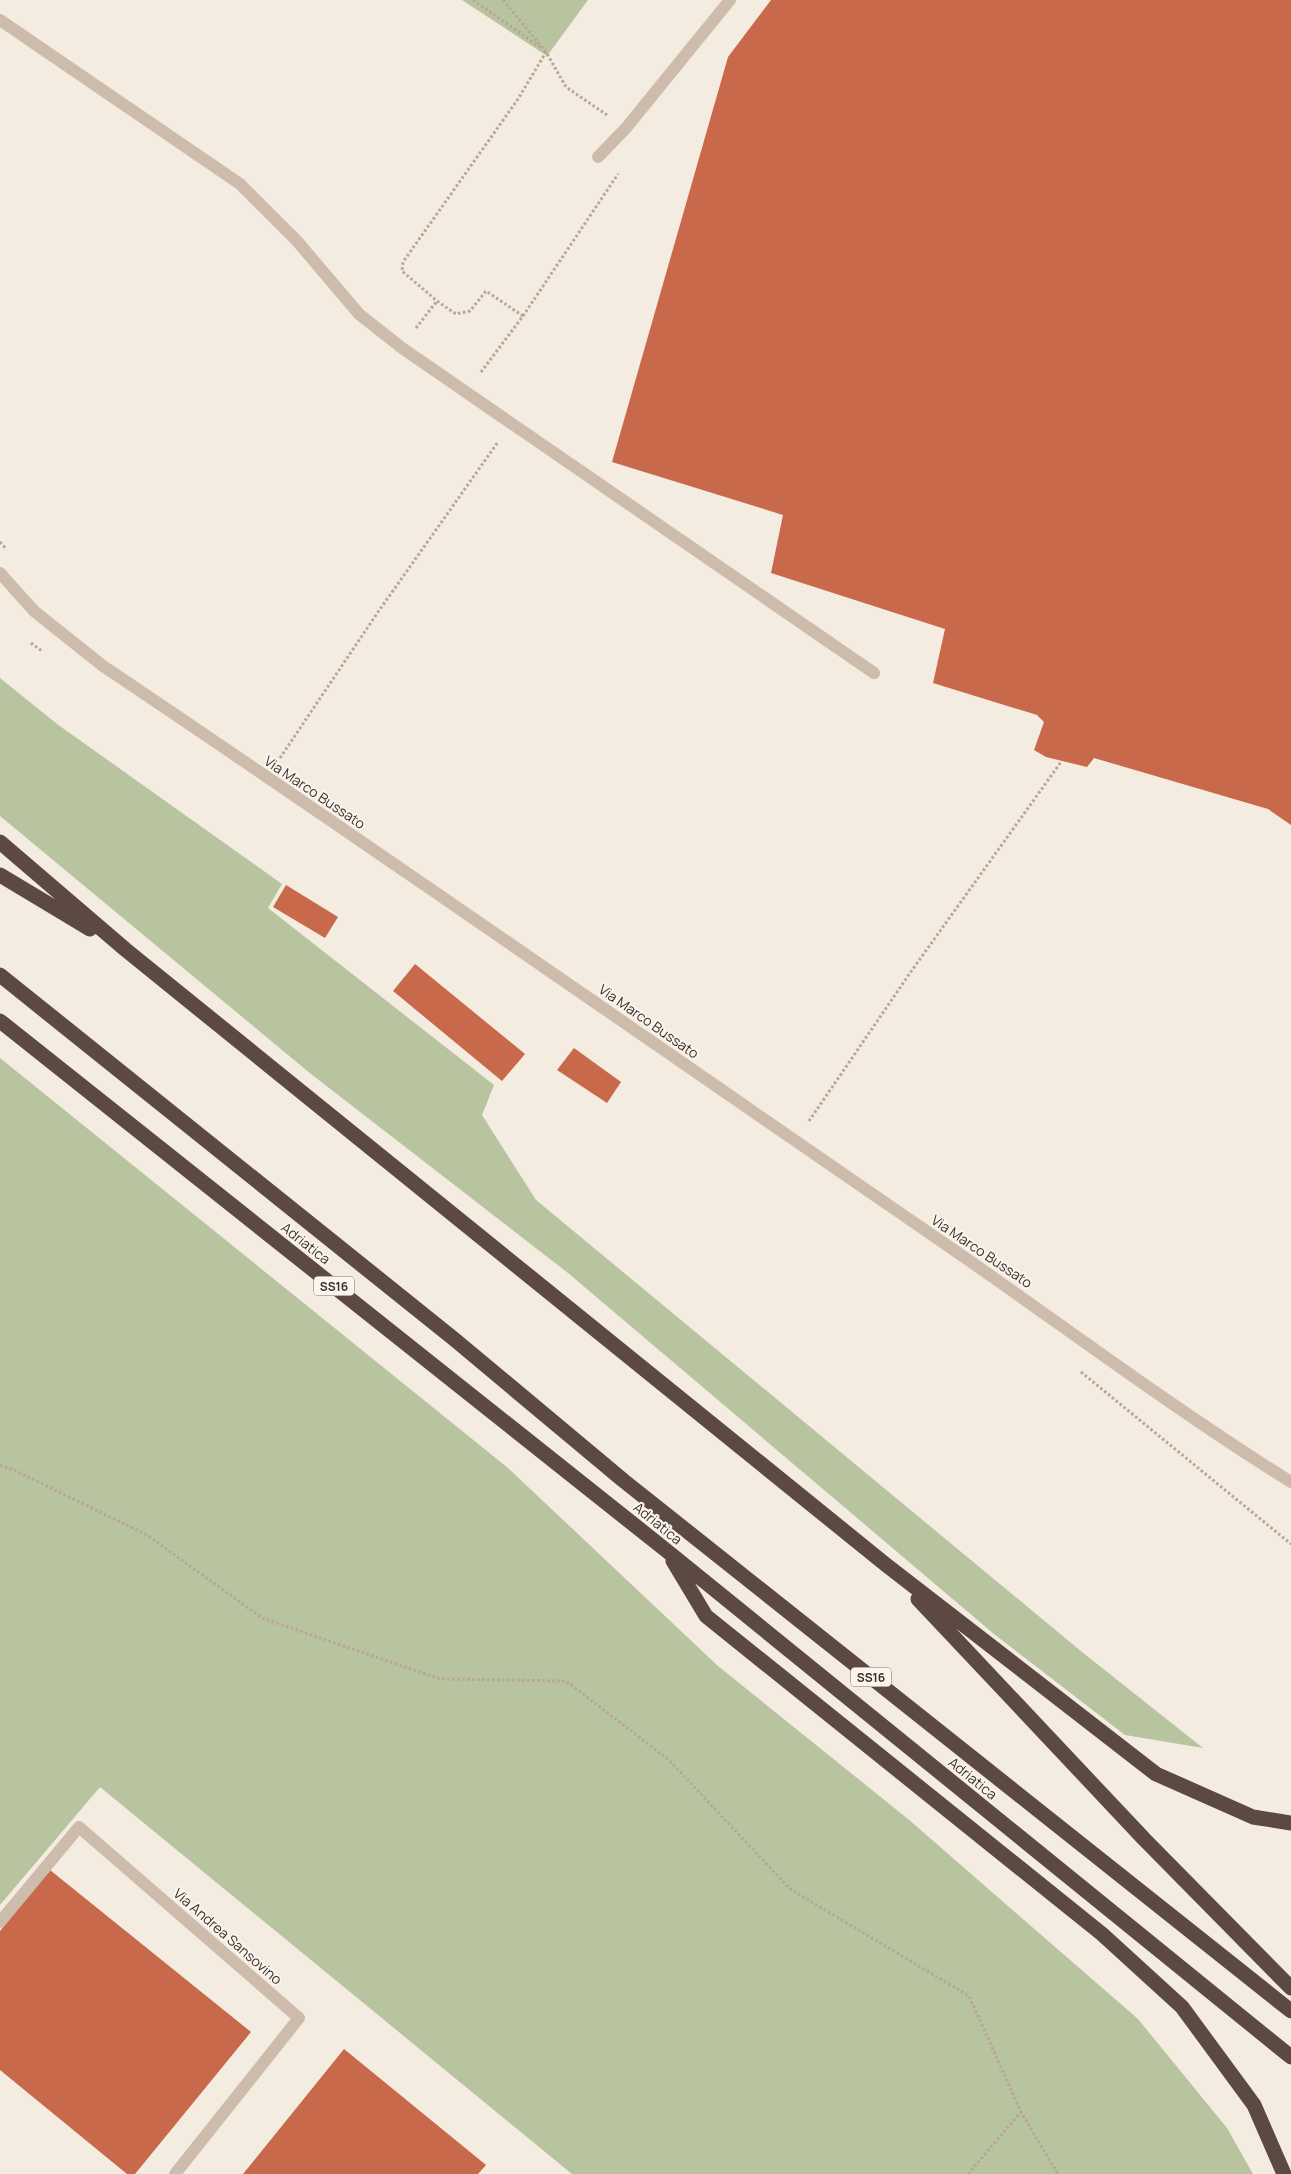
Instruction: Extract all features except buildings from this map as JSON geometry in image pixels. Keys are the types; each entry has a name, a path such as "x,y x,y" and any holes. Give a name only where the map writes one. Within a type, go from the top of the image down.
{"highway":[{"path":"0,842 126,950 885,1564 1156,1774 1253,1818 1291,1823"},
{"path":"0,875 126,950"},
{"name":"Adriatica","path":"0,975 454,1339 624,1481 1291,2011"},
{"name":"Adriatica","path":"0,1021 667,1551 1291,2057"},
{"name":"SS16","path":"667,1551 706,1616 1102,1934 1182,2007 1254,2105 1284,2174"},
{"path":"885,1564 1145,1840 1291,1988"}],"street":[{"path":"598,157 626,128 730,0"},
{"path":"0,20 240,184 297,242 359,314 415,358 874,673"},
{"name":"Via Marco Bussato","path":"0,573 34,610 68,640 103,666 630,1025 795,1141 1054,1318 1153,1390 1291,1482"},
{"name":"Via Andrea Sansovino","path":"0,1922 79,1827 299,2018 175,2174"}],"path":[{"path":"473,0 522,32 546,52"},
{"path":"503,0 546,52 566,87 626,128"},
{"path":"523,316 486,291 470,311 456,314 402,272 403,262 518,99 546,52"},
{"path":"478,376 523,316 621,170"},
{"path":"267,777 378,612 511,423"},
{"path":"795,1141 910,973 1061,762"},
{"path":"1074,1367 1291,1544"},
{"path":"0,1465 147,1535 262,1618 440,1679 566,1681 669,1760 790,1889 969,1996 1021,2112 1058,2174"},
{"path":"968,2174 1021,2112"}],"green space":[{"path":"462,0 588,0 547,56"},
{"path":"0,678 57,724 282,884 268,908 494,1085 482,1115 536,1200 1082,1652 1203,1748 1125,1735 994,1634 568,1273 311,1074 0,816"},
{"path":"0,1058 508,1468 718,1666 908,1819 1138,2019 1227,2128 1253,2174 572,2174 100,1787 0,1905"}]}
